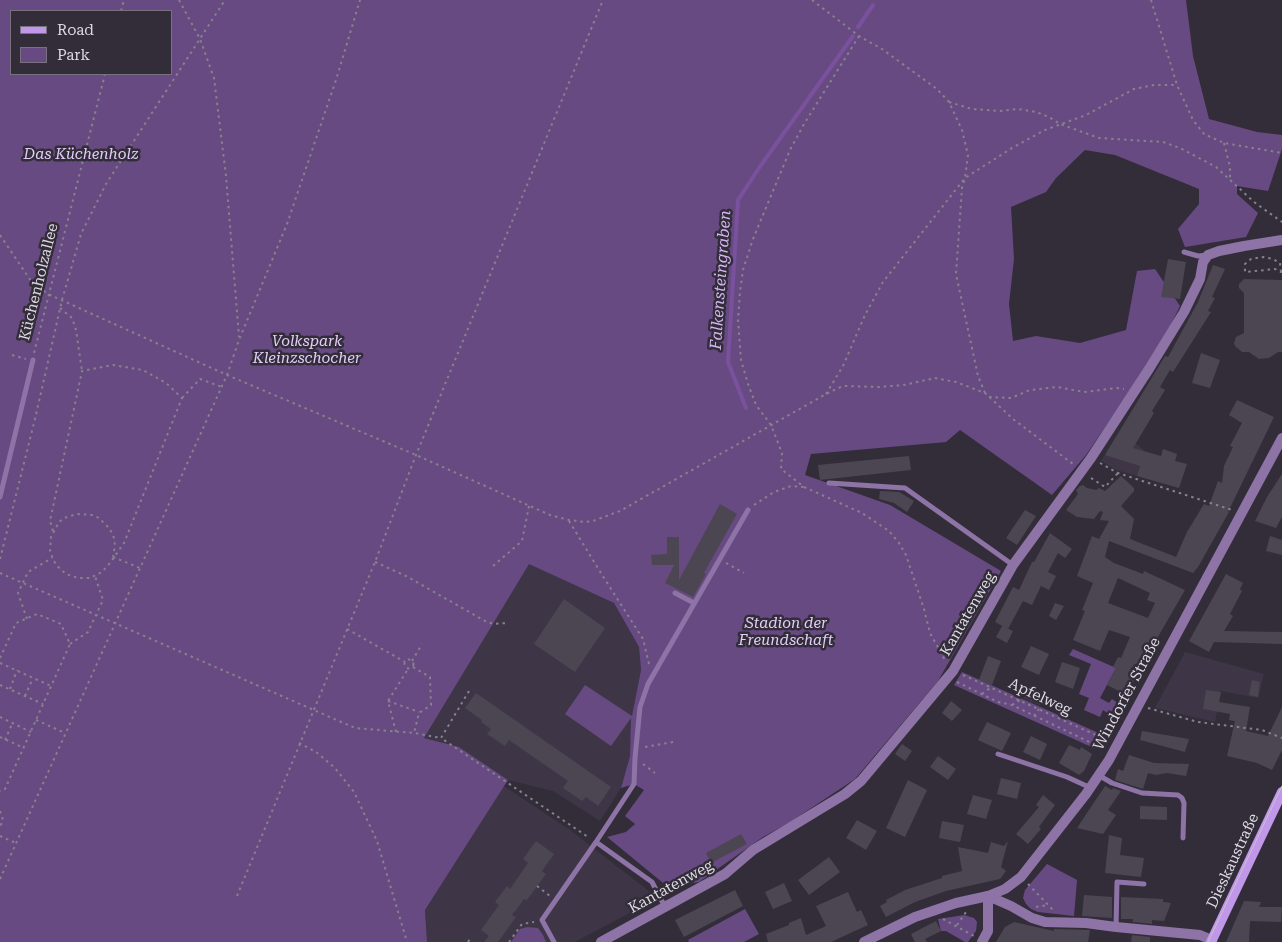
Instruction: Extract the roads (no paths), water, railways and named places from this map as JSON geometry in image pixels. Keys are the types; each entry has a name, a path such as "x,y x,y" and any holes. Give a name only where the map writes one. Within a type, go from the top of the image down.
{"main road":[{"name":"Dieskaustraße","path":"1212,941 1282,792"}],"street":[{"path":"1208,255 1219,251 1282,240"},
{"name":"Kantatenweg","path":"601,942 725,874 753,850 845,794 861,781 950,674 1013,565 1091,458 1184,312 1200,279 1203,262 1208,255"},
{"name":"Windorfer Straße","path":"864,942 928,912 988,896 1005,889 1021,877 1100,776 1282,438"},
{"path":"982,942 988,931 988,896 1032,918 1045,922 1086,923 1200,935 1212,941"}],"lane":[{"path":"1184,252 1198,256 1208,255"},
{"name":"Küchenholzallee","path":"0,498 33,360"},
{"path":"829,482 905,488 1013,565"},
{"path":"554,942 542,920 634,784 635,751 640,707 648,684 748,510"},
{"path":"675,593 694,603"},
{"path":"998,754 1067,777 1091,788"},
{"path":"1100,776 1112,784 1142,793 1178,795 1184,803 1183,838"},
{"path":"596,842 652,882 665,907"},
{"path":"1116,927 1117,882 1144,884"}],"waterway":[{"name":"Falkensteingraben","path":"858,27 873,5"},
{"name":"Falkensteingraben","path":"746,408 728,362 738,200 853,36"}],"tram line":[{"path":"1208,942 1282,786"}],"park label":[{"name":"Das Küchenholz","path":"81,155"},
{"name":"Volkspark Kleinzschocher","path":"307,350"},
{"name":"Stadion der Freundschaft","path":"786,632"}]}
